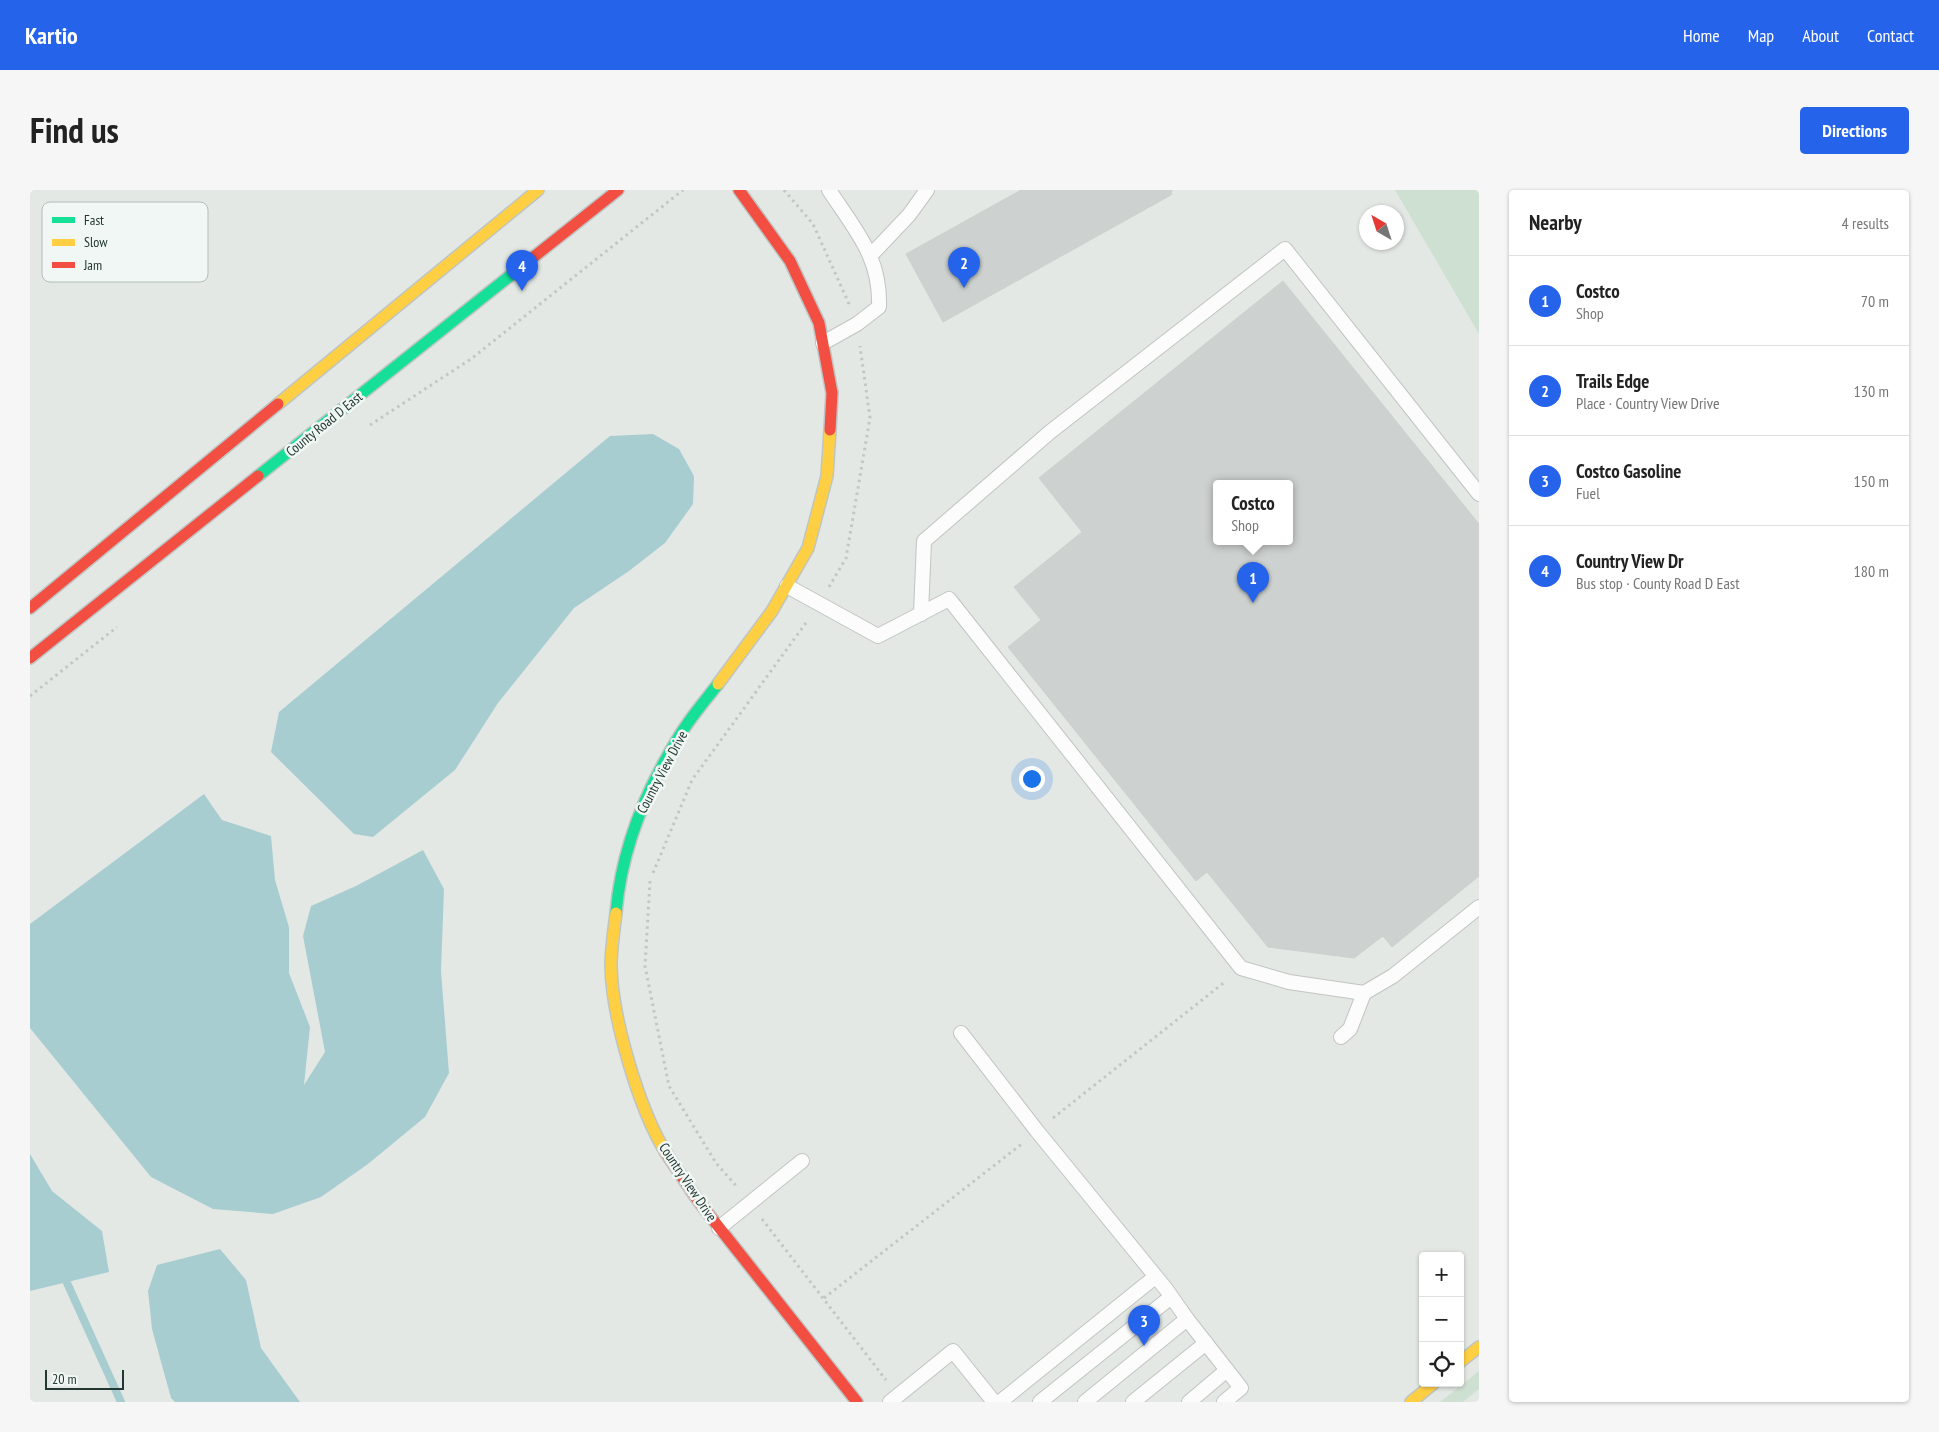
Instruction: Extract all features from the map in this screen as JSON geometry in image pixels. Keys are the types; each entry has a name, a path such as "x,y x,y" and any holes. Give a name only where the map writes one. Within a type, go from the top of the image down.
{"street":[{"path":"30,608 538,190"},
{"name":"County Road D East","path":"30,658 618,190"},
{"name":"Country View Drive","path":"740,190 790,261 819,323 832,393 827,476 808,548 772,611 677,739 638,814 617,895 611,966 620,1030 637,1089 664,1151 719,1228 857,1402"},
{"path":"1464,1359 1479,1347"},
{"path":"1411,1402 1429,1387"}],"lane":[{"path":"872,255 909,215 927,190"},
{"path":"823,343 856,324 879,307 880,285 872,255 837,194"},
{"path":"921,614 924,542 1050,432 1285,249 1479,494"},
{"path":"786,586 878,636 949,599 1241,968 1289,982 1364,993"},
{"path":"1341,1037 1350,1029 1364,993 1393,976 1479,907"},
{"path":"961,1033 1241,1388 1224,1402"},
{"path":"719,1228 802,1161"},
{"path":"1000,1402 1155,1277"},
{"path":"1040,1402 1171,1297"},
{"path":"1085,1402 1187,1319"},
{"path":"1133,1402 1206,1343"},
{"path":"894,1399 953,1351 994,1402"},
{"path":"1189,1402 1227,1370"}],"path":[{"path":"368,426 471,359 683,190"},
{"path":"784,190 813,224 848,300 856,324 870,418 846,558 820,604 756,689 692,780 651,878 645,966 669,1086 716,1163 750,1203 894,1399"},
{"path":"30,696 122,622"}],"green space":[{"path":"1395,190 1479,190 1479,334 1404,205"},
{"path":"1479,1371 1479,1389 1463,1402 1440,1402 1459,1387 1464,1387 1464,1383"}],"water":[{"path":"653,434 679,449 694,476 693,504 665,543 629,571 574,608 498,703 455,770 373,837 354,834 271,752 279,712 610,436"},
{"path":"204,794 222,820 271,836 275,880 289,927 289,973 310,1027 304,1085 325,1052 303,936 311,906 356,886 423,850 444,889 441,971 449,1073 425,1117 368,1164 321,1197 273,1214 213,1209 151,1177 30,1028 30,924"},
{"path":"30,1154 52,1191 102,1231 109,1272 30,1291"},
{"path":"220,1249 246,1280 261,1348 300,1402 175,1402 171,1398 152,1329 148,1291 157,1265"}],"building":[{"path":"1021,190 1172,190 1171,195 943,322 906,254"},
{"path":"1283,281 1479,524 1479,876 1392,947 1383,936 1354,958 1268,947 1207,872 1196,881 1008,647 1041,620 1014,587 1082,532 1039,478"}],"waterway":[{"path":"63,1274 121,1402"}],"traffic: fast":[{"path":"258,476 516,271"},
{"path":"616,913 623,868 629,845 645,802 665,760 681,733 718,684"}],"traffic: slow":[{"path":"278,404 538,190"},
{"path":"718,684 772,611 808,548 827,476 830,430"},
{"path":"616,913 611,966 616,1011 637,1088 646,1113 666,1153"},
{"path":"1464,1359 1479,1347"},
{"path":"1411,1402 1429,1387"}],"traffic: jam":[{"path":"516,271 618,190"},
{"path":"739,190 790,261 819,323 832,393 830,430"},
{"path":"30,608 278,404"},
{"path":"30,658 258,476"},
{"path":"666,1153 699,1202 857,1402"}],"place":[{"name":"Trails Edge","path":"964,288"},
{"name":"Country View Dr","path":"522,291"},
{"name":"Costco","path":"1253,603"},
{"name":"Costco Gasoline","path":"1144,1346"}]}
